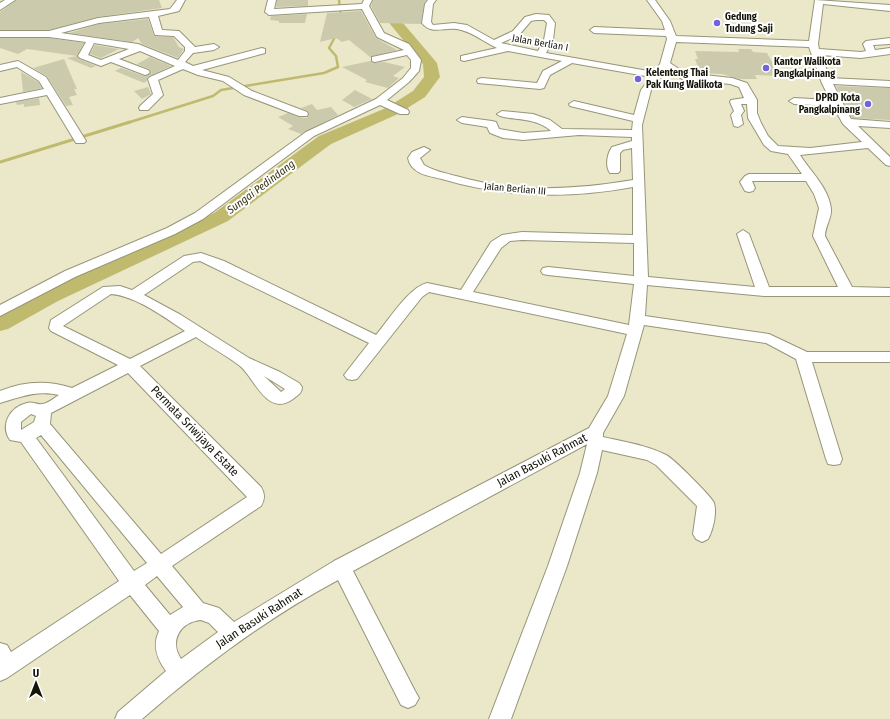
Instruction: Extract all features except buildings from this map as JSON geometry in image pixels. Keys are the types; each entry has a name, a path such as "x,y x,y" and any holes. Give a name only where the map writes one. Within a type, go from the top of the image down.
{"street":[{"path":"0,7 11,0"},
{"path":"49,34 71,26 87,25 98,21 174,10 181,0"},
{"path":"0,311 70,274 185,224 219,202 310,134 383,103 416,69 416,60 406,46 380,36 366,3 269,12 272,0"},
{"name":"Jalan Berlian I","path":"432,0 429,4 426,21 428,26 436,28 454,26 467,28 506,49 571,60 660,69"},
{"path":"651,0 666,21 671,36"},
{"path":"890,8 849,6 820,0 814,48 836,103 848,122 890,163"},
{"path":"144,108 158,95 153,79 182,64 190,51 190,46 178,34 158,32 154,14"},
{"path":"494,43 516,33 528,19 546,17 551,23 550,39 548,45 540,55"},
{"path":"594,30 814,48 856,55 890,51"},
{"path":"0,34 49,34 91,41 124,44 182,64 204,74 226,80 252,95 303,114"},
{"name":"Jalan Basuki Rahmat","path":"126,719 179,673 232,634 341,568 595,437 616,396 636,325 641,279 638,132 646,90 660,69 671,36"},
{"path":"91,41 83,54 83,57 100,64 113,60 139,48"},
{"path":"872,54 868,44 869,43 890,41"},
{"path":"190,51 214,47"},
{"path":"464,58 506,49"},
{"path":"195,69 262,51"},
{"path":"375,59 411,51"},
{"path":"113,60 145,72"},
{"path":"482,81 540,86 546,73 571,60"},
{"path":"0,68 18,64 43,79 80,141"},
{"path":"660,69 684,76 738,82 743,85 754,106 752,113 754,119 772,147 776,149 792,151 832,149 870,144"},
{"path":"826,81 890,84"},
{"path":"0,101 28,97 49,91"},
{"path":"738,124 736,115 739,111 735,102 752,100"},
{"path":"794,101 836,103"},
{"path":"383,103 404,112"},
{"path":"574,104 638,132"},
{"path":"502,114 525,115 535,118 548,123 558,132"},
{"path":"462,120 492,124 494,131 508,135 531,136 558,132 638,132"},
{"path":"848,122 890,125"},
{"path":"614,171 612,154 617,148 623,146 638,132"},
{"name":"Jalan Berlian III","path":"424,150 416,154 414,158 416,164 424,170 491,188 570,192 592,191 639,182"},
{"path":"792,151 822,198 825,208 818,230 819,236 847,292"},
{"path":"749,188 746,182 749,178 809,177"},
{"path":"743,234 764,292"},
{"path":"465,295 496,245 507,238 522,236 641,239"},
{"path":"133,296 189,259 201,257 219,264 304,307 379,342"},
{"path":"548,270 641,279 720,289 764,292 890,292"},
{"path":"352,375 424,288 429,287 465,295 636,325 769,339 803,356 831,358 890,358"},
{"name":"Permata Sriwijaya Estate","path":"2,663 161,564 255,501 256,497 244,481 130,365 56,328 54,325 108,290 115,289 133,296 196,331 246,362"},
{"path":"196,331 74,395 42,418 25,436 12,436 2,432 3,426 11,414 28,408 36,408 42,418 198,611 215,616 232,634"},
{"path":"803,356 834,459"},
{"path":"0,396 22,389 45,387 54,388 74,395"},
{"path":"25,436 131,582 169,629"},
{"path":"500,719 556,570 589,471 595,437 651,455 668,465 705,503 706,510 702,534"},
{"path":"341,568 408,698"},
{"path":"179,673 166,652 166,639 169,629 182,617 198,611"}],"waterway":[{"path":"339,0 341,18"},
{"name":"Sungai Pedindang","path":"0,324 50,296 221,217 325,140 392,111 419,94 432,77 430,63 397,24 389,0"},
{"path":"127,123 213,96 221,90 324,73 338,67 336,56 329,48 336,35"},
{"path":"0,162 130,122"}],"place":[{"name":"Gedung Tudung Saji","path":"717,23"},
{"name":"Kantor Walikota Pangkalpinang","path":"766,68"},
{"name":"Kelenteng Thai Pak Kung Walikota","path":"638,79"},
{"name":"DPRD Kota Pangkalpinang","path":"868,104"}]}
